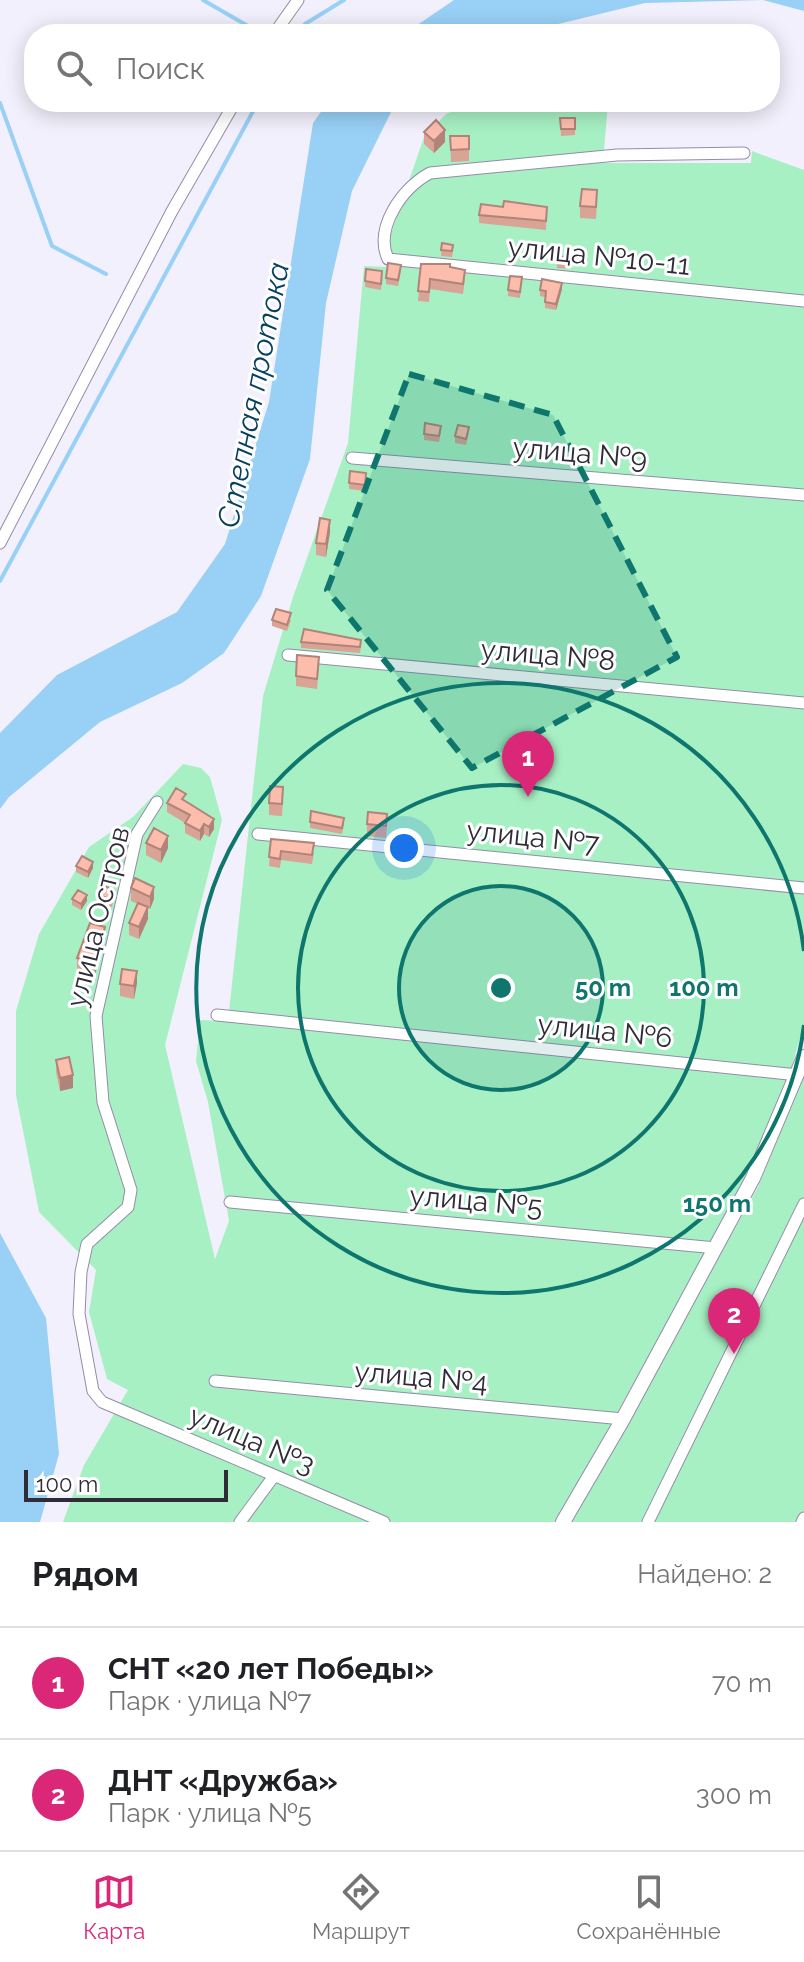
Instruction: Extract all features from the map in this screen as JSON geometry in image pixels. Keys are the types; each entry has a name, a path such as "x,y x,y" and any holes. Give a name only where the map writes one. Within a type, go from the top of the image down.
{"street":[{"path":"281,24 298,0"},
{"path":"0,543 172,211 229,112"},
{"name":"улица №10-11","path":"744,153 617,155 430,173 417,180 385,226 383,246 388,259 804,301"},
{"name":"улица №9","path":"352,458 804,495"},
{"name":"улица №8","path":"288,655 804,703"},
{"name":"улица Остров","path":"102,1402 93,1391 79,1314 81,1272 87,1244 128,1207 131,1190 103,1102 96,1016 137,834 157,802"},
{"name":"улица №7","path":"258,834 804,888"},
{"name":"улица №6","path":"217,1015 798,1075"},
{"path":"563,1522 623,1419 753,1178 804,1057"},
{"name":"улица №5","path":"230,1202 716,1248"},
{"path":"648,1522 804,1204"},
{"name":"улица №4","path":"215,1381 623,1419"},
{"name":"улица №3","path":"102,1402 384,1522"},
{"path":"240,1522 274,1476"}],"highlighted area":[{"path":"409,374 553,415 677,657 472,768 327,590"}],"green space":[{"path":"607,112 603,163 751,163 752,151 804,170 804,1025 779,1109 730,1208 557,1522 63,1522 84,1465 128,1390 107,1379 89,1312 96,1270 39,1212 16,1095 16,1011 39,934 89,847 133,817 183,764 201,768 210,777 222,820 165,1045 215,1259 229,1221 208,1102 196,1061 200,1020 228,1021 263,696 293,597 348,443 364,266 387,267 386,248 424,137 446,114"},
{"path":"804,1076 804,1522 571,1522 758,1187"}],"water":[{"path":"454,0 763,0 645,3 558,24 419,24"},
{"path":"763,0 804,0 804,11"},
{"path":"321,112 391,112 352,191 326,303 310,459 261,596 224,653 182,683 100,722 9,797 0,809 0,733 57,675 177,612 225,544 269,402 313,123"},
{"path":"0,1233 46,1318 59,1454 40,1522 0,1522"}],"building":[{"path":"560,118 575,118 575,129 561,129"},
{"path":"436,120 445,130 434,141 424,132"},
{"path":"450,136 469,136 469,149 451,150"},
{"path":"582,189 597,190 596,207 580,206"},
{"path":"504,201 547,207 546,221 479,215 481,204 503,207"},
{"path":"442,243 453,245 452,251 441,250"},
{"path":"558,256 572,258 572,263 557,261"},
{"path":"388,263 401,265 398,280 386,278"},
{"path":"421,264 450,264 450,267 465,270 463,284 430,279 429,292 418,291"},
{"path":"366,269 382,271 381,284 365,281"},
{"path":"510,276 522,277 520,292 508,290"},
{"path":"542,279 562,283 556,304 545,302 546,291 540,290"},
{"path":"425,423 441,426 439,436 424,434"},
{"path":"458,425 469,427 466,439 455,436"},
{"path":"350,471 366,473 365,485 349,483"},
{"path":"320,518 330,520 326,544 316,543"},
{"path":"276,609 291,613 287,625 272,620"},
{"path":"304,629 361,640 360,647 301,642"},
{"path":"297,655 319,657 317,679 296,676"},
{"path":"270,786 283,787 282,804 269,803"},
{"path":"176,788 186,794 182,799 214,819 209,827 204,824 200,831 185,823 190,815 167,803"},
{"path":"311,811 344,818 342,828 310,822"},
{"path":"368,812 387,814 386,826 367,824"},
{"path":"154,828 168,836 161,850 146,843"},
{"path":"271,839 314,843 312,855 281,851 280,859 269,857"},
{"path":"82,856 93,862 88,872 76,866"},
{"path":"135,878 154,887 150,897 131,888"},
{"path":"102,885 114,890 112,900 98,895"},
{"path":"78,890 87,895 81,904 72,899"},
{"path":"138,903 148,907 139,927 129,923"},
{"path":"90,923 105,927 95,962 77,958"},
{"path":"122,969 137,971 134,986 120,984"},
{"path":"69,1057 73,1075 60,1078 56,1060"}],"waterway":[{"path":"203,0 245,24"},
{"path":"305,24 344,0"},
{"path":"0,103 52,246 106,274"},
{"path":"0,581 253,112"}],"place":[{"name":"СНТ «20 лет Победы»","path":"528,797"},
{"name":"ДНТ «Дружба»","path":"734,1354"}],"water label":[{"name":"Степная протока","path":"253,395"}]}
